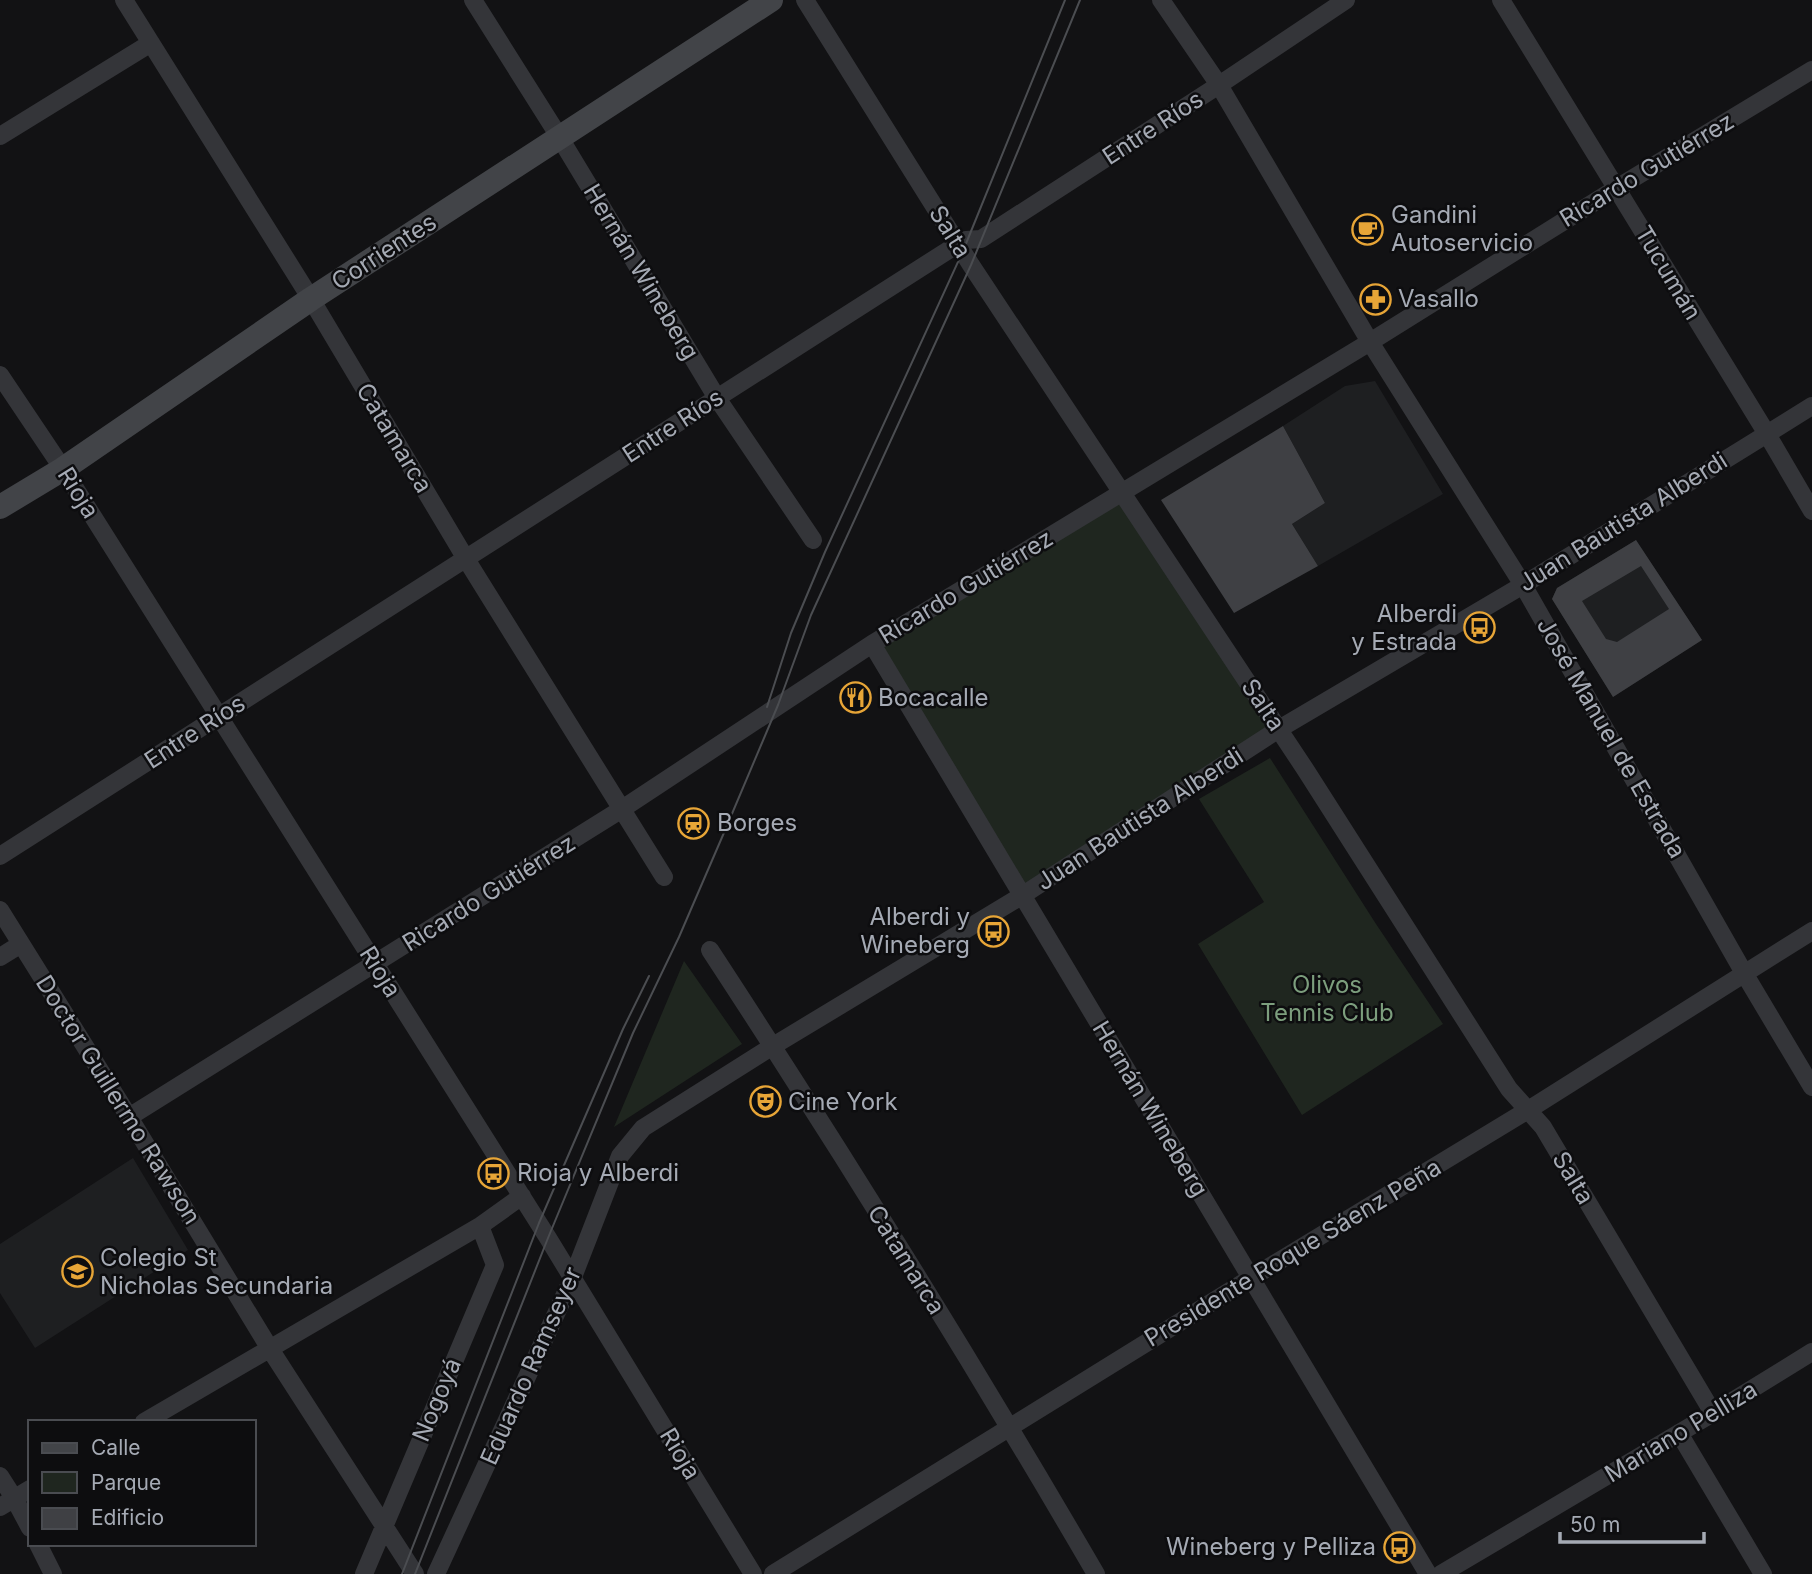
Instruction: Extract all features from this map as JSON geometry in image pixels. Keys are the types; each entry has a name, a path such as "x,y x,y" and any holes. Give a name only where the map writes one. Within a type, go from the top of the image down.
{"street":[{"name":"Catamarca","path":"124,0 311,299 466,559 664,877"},
{"name":"Hernán Wineberg","path":"473,0 717,398 813,540"},
{"name":"Corrientes","path":"0,507 63,469 311,299 771,0"},
{"name":"Salta","path":"805,0 958,244 1279,729 1509,1089 1543,1128 1713,1413"},
{"name":"José Manuel de Estrada","path":"1161,0 1219,85 1370,342 1523,585 1812,1087"},
{"name":"Entre Ríos","path":"0,856 958,244 966,240 981,239 1346,0"},
{"name":"Tucumán","path":"1501,0 1812,511"},
{"path":"0,136 151,43"},
{"name":"Ricardo Gutiérrez","path":"129,1117 622,809 872,644 1812,70"},
{"name":"Rioja","path":"0,375 63,469 573,1277 753,1574"},
{"name":"Juan Bautista Alberdi","path":"620,1156 643,1128 773,1046 1023,895 1279,729 1523,585 1812,406"},
{"name":"Hernán Wineberg","path":"872,644 1428,1574"},
{"name":"Doctor Guillermo Rawson","path":"0,910 270,1349 415,1574"},
{"name":"Presidente Roque Sáenz Peña","path":"773,1574 1528,1110 1812,931"},
{"path":"0,957 21,944"},
{"name":"Catamarca","path":"710,950 773,1046 1010,1427 1096,1574"},
{"name":"Eduardo Ramseyer","path":"436,1574 573,1277 620,1156"},
{"path":"147,1420 480,1226 522,1196"},
{"name":"Nogoyá","path":"364,1574 495,1265 480,1226"},
{"name":"Mariano Pelliza","path":"1441,1574 1812,1352"},
{"path":"1679,1433 1763,1574"},
{"path":"0,1476 28,1524"},
{"path":"39,1546 53,1574"}],"shaded area":[{"path":"1375,381 1443,494 1318,566 1292,524 1325,503 1283,426 1345,386"},
{"path":"1636,540 1702,640 1613,697 1552,599 1557,588"},
{"name":"Colegio St Nicholas Secundaria","path":"133,1158 188,1250 35,1348 0,1293 0,1244"}],"green space":[{"path":"1122,492 1279,729 1023,895 872,644"},
{"name":"Olivos Tennis Club","path":"1270,758 1443,1024 1302,1115 1198,944 1264,902 1199,799"},
{"path":"684,961 742,1044 614,1127"}],"building":[{"path":"1283,426 1325,503 1292,524 1318,566 1234,613 1161,500"},
{"path":"1636,540 1702,640 1613,697 1552,599 1557,588","holes":["1641,566 1669,609 1617,642 1606,639 1582,601"]}],"tram line":[{"path":"767,707 791,633 825,552 963,251 1065,0"},
{"path":"415,1574 548,1238 633,1033 679,937 723,835 778,705 811,615 971,265 1080,0"},
{"path":"402,1574 539,1223 623,1029 649,976"}],"place":[{"name":"Gandini Autoservicio","path":"1368,229"},
{"name":"Vasallo","path":"1375,299"},
{"name":"Alberdi y Estrada","path":"1480,628"},
{"name":"Bocacalle","path":"855,698"},
{"name":"Borges","path":"694,823"},
{"name":"Alberdi y Wineberg","path":"993,931"},
{"name":"Cine York","path":"765,1102"},
{"name":"Rioja y Alberdi","path":"494,1173"},
{"name":"Colegio St Nicholas Secundaria","path":"77,1272"},
{"name":"Wineberg y Pelliza","path":"1399,1547"}]}
